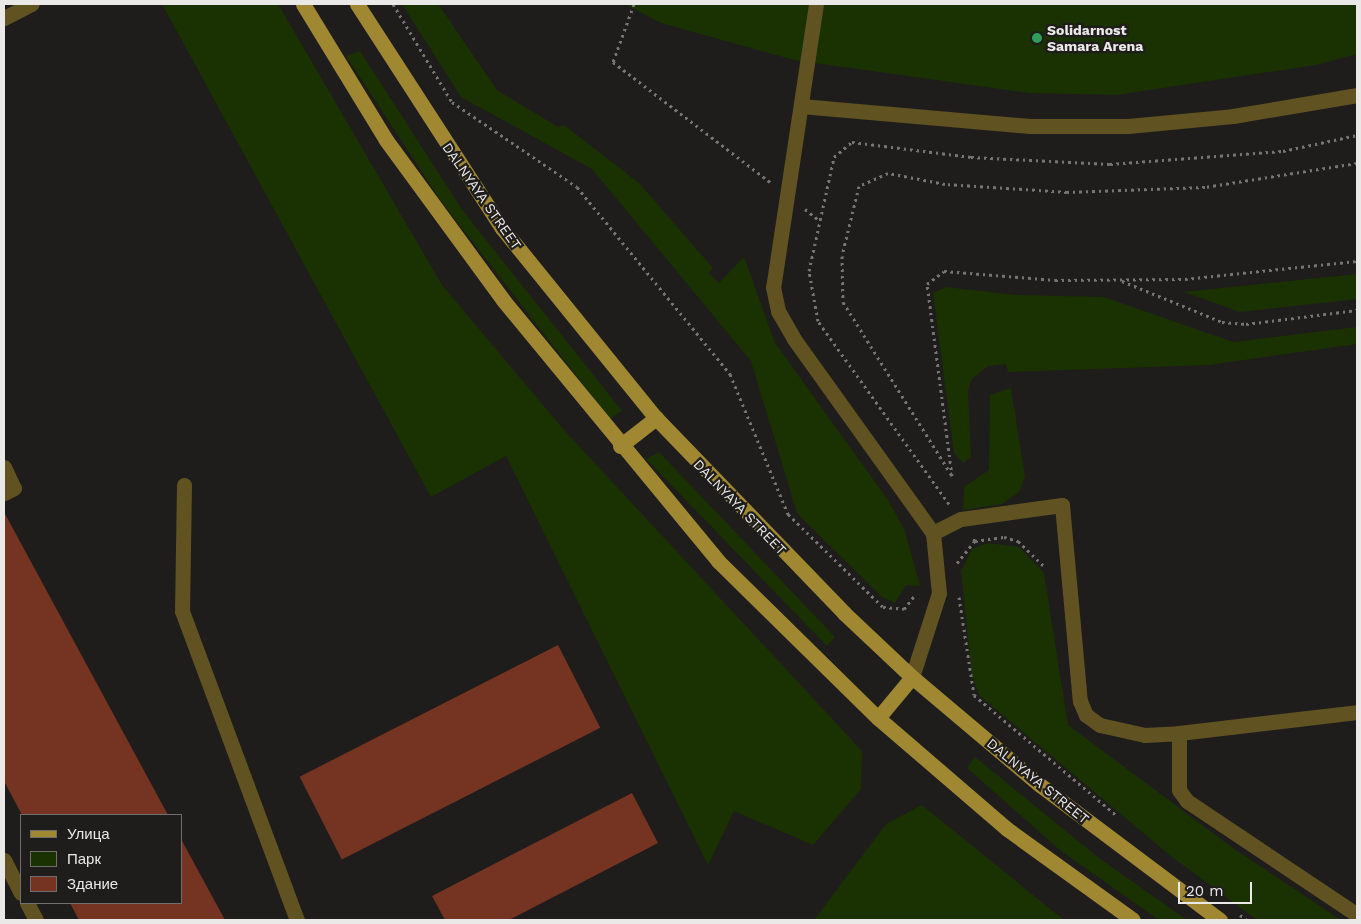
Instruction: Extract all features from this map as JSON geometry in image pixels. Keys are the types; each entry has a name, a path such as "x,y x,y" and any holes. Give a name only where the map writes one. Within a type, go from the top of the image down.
{"main road":[{"name":"DALNYAYA STREET","path":"356,4 502,228 656,418 844,613 912,677 1040,785 1220,920"},
{"path":"308,5 386,140 503,300 620,446 718,561 878,718 1007,829 1133,920"},
{"path":"620,446 656,418"},
{"path":"878,718 912,677"}],"lane":[{"path":"4,18 32,4"},
{"path":"816,4 789,196 775,262 773,287 778,311 933,533 939,593 912,677"},
{"path":"801,106 1030,126 1128,126 1232,116 1357,95"},
{"path":"4,467 14,488 4,493"},
{"path":"184,485 182,611 297,920"},
{"path":"933,533 961,519 1062,505 1080,701 1086,715 1100,725 1136,733 1179,733 1357,712"},
{"path":"1179,733 1180,790 1187,801 1357,915"},
{"path":"4,860 20,891"},
{"path":"28,904 36,920"}],"path":[{"path":"393,4 452,102 577,187 730,374 788,514 883,607 904,609 915,595"},
{"path":"634,4 613,62 820,221"},
{"path":"943,497 818,321 809,271 834,157 852,142 971,158 1110,164 1283,151 1357,135"},
{"path":"1357,163 1205,187 1067,192 945,184 888,173 859,186 842,256 842,302 952,476 927,284 944,271 1119,280 1185,279 1357,261"},
{"path":"1119,280 1222,322 1246,324 1357,310"},
{"path":"975,541 1004,537 1018,541 1043,565"},
{"path":"959,592 974,695 1119,817"},
{"path":"1233,910 1247,920"}],"green space":[{"path":"162,4 278,4 442,285 564,430 862,751 861,789 813,845 734,811 708,865 506,456 431,497"},
{"path":"402,4 438,4 497,90 558,127 564,125 639,183 713,268 708,273 719,283 744,257 775,343 888,500 905,531 920,586 906,585 895,603 882,597 797,513 751,361 592,169 461,97"},
{"name":"Solidarnost Samara Arena","path":"624,4 1357,4 1357,54 1316,65 1116,95 1029,93 794,60 661,23"},
{"path":"360,51 463,211 622,411 610,419 441,201 346,56"},
{"path":"1357,274 1357,299 1240,312 1184,292"},
{"path":"946,287 1017,295 1104,297 1233,342 1357,327 1357,344 1209,365 1008,372 1006,364 988,366 972,379 968,390 971,457 963,463 954,453 933,293"},
{"path":"1011,388 1025,477 1019,492 1002,504 963,510 964,487 989,470 990,395"},
{"path":"659,452 835,637 827,646 646,459"},
{"path":"988,543 1019,547 1044,573 1068,725 1233,848 1341,920 1257,920 1172,857 980,696 972,676 961,571 972,549"},
{"path":"975,757 1099,858 1187,920 1159,920 1061,851 967,768"},
{"path":"922,805 1064,920 814,920 886,824"}],"building":[{"path":"4,512 167,814 21,814 4,781"},
{"path":"558,645 600,728 342,860 300,777"},
{"path":"632,793 658,843 509,920 445,920 432,896"},
{"path":"182,841 225,920 79,920 71,904 182,904"}],"place":[{"name":"Solidarnost Samara Arena","path":"1037,38"}]}
